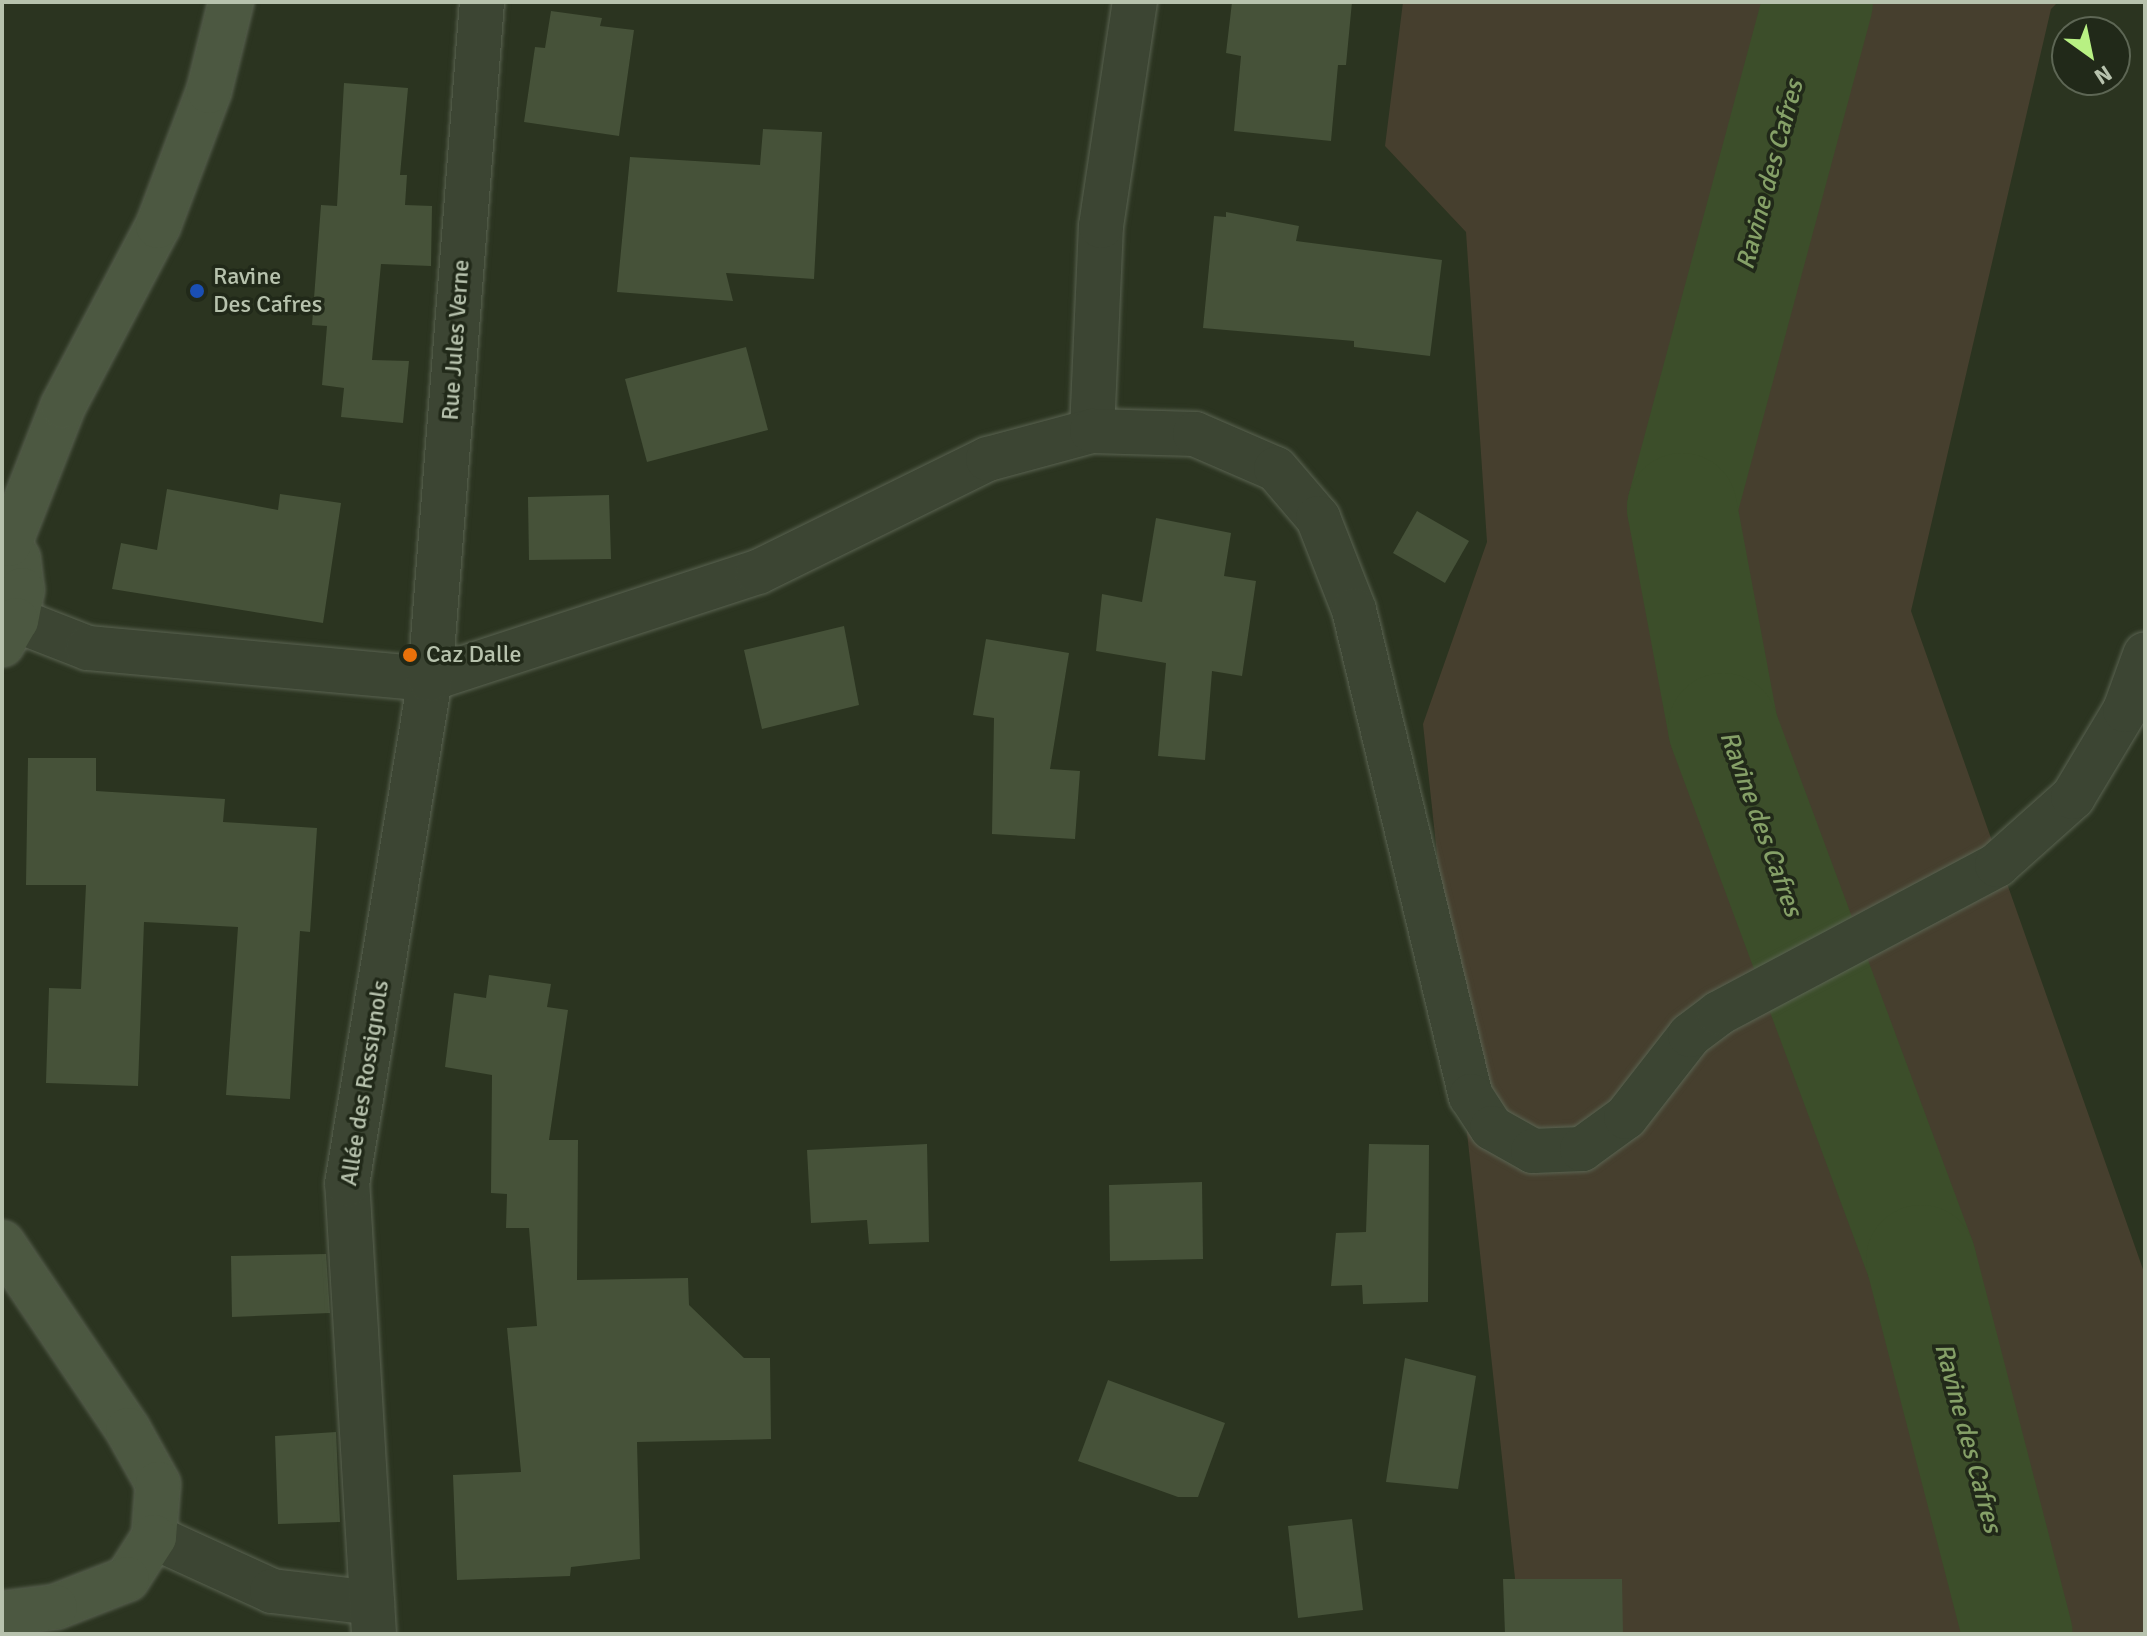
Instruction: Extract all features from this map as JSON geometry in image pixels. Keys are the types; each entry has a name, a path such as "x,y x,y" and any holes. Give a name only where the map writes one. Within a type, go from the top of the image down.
{"main road":[{"path":"9,632 22,590 18,559 6,538 63,406 158,226 209,91 231,2"},
{"path":"2,463 63,406"},
{"path":"2,1243 128,1430 158,1484 154,1537 127,1579 55,1607 2,1614"}],"street":[{"name":"Rue Jules Verne","path":"430,679 482,2"},
{"path":"1092,431 1101,226 1135,2"},
{"path":"9,632 88,648 430,679 758,572 988,459 1092,431 1195,434 1276,469 1318,518 1354,610 1471,1096 1492,1128 1533,1151 1582,1149 1626,1117 1690,1035 1719,1013 1997,865 2073,797 2125,710 2145,655"},
{"name":"Allée des Rossignols","path":"373,1619 347,1184 430,679"},
{"path":"154,1537 272,1591 373,1619"}],"shaded area":[{"path":"1403,2 2058,2 2051,9 1911,611 2145,1275 2145,1634 1521,1634 1423,724 1487,542 1466,232 1385,146"}],"building":[{"path":"1232,2 1352,2 1346,65 1338,65 1331,141 1234,131 1241,56 1226,53"},
{"path":"551,11 602,18 600,26 634,30 619,136 524,122 535,47 545,48"},
{"path":"344,83 408,88 400,175 407,175 405,205 432,206 431,266 381,264 372,360 409,361 403,423 341,417 344,388 322,385 327,326 312,325 321,205 337,206"},
{"path":"763,129 822,132 814,279 726,273 733,301 617,292 630,157 760,165"},
{"path":"1226,212 1299,226 1296,241 1442,260 1430,356 1354,347 1354,341 1203,328 1214,216 1226,217"},
{"path":"746,347 768,430 647,462 625,379"},
{"path":"167,489 278,510 280,494 341,503 323,623 112,589 121,543 157,550"},
{"path":"609,495 611,559 529,560 528,497"},
{"path":"1417,511 1469,541 1445,583 1393,553"},
{"path":"1156,518 1231,533 1224,576 1256,581 1242,676 1212,671 1205,760 1158,756 1166,663 1096,651 1102,594 1142,602"},
{"path":"844,626 859,705 762,729 744,650"},
{"path":"986,639 1069,653 1050,769 1080,771 1075,839 992,834 994,718 973,715"},
{"path":"28,758 96,758 96,791 225,799 223,822 317,828 310,932 300,931 290,1099 226,1095 238,927 144,922 138,1086 46,1083 49,988 81,989 86,885 26,885"},
{"path":"489,975 551,984 547,1007 568,1010 549,1140 578,1140 577,1280 688,1278 689,1305 744,1358 770,1358 771,1439 637,1442 640,1559 571,1567 570,1576 457,1580 453,1475 521,1472 507,1328 537,1326 529,1228 506,1228 507,1194 491,1193 492,1075 445,1067 454,993 486,998"},
{"path":"927,1144 929,1242 869,1244 867,1220 811,1223 807,1150"},
{"path":"1369,1144 1429,1145 1428,1302 1363,1304 1362,1285 1331,1286 1336,1233 1366,1232"},
{"path":"1202,1182 1203,1259 1110,1261 1109,1185"},
{"path":"326,1254 330,1313 232,1317 231,1256"},
{"path":"1405,1358 1476,1376 1458,1489 1386,1482"},
{"path":"1108,1380 1225,1423 1198,1497 1178,1497 1078,1461"},
{"path":"336,1432 340,1522 278,1524 275,1436"},
{"path":"1352,1519 1363,1610 1298,1618 1288,1526"},
{"path":"1503,1579 1622,1579 1623,1634 1505,1634"}],"waterway":[{"name":"Ravine des Cafres","path":"1818,2 1682,508 1723,728 1921,1260 2018,1634"}],"place":[{"name":"Ravine Des Cafres","path":"197,291"},
{"name":"Caz Dalle","path":"410,655"}]}
